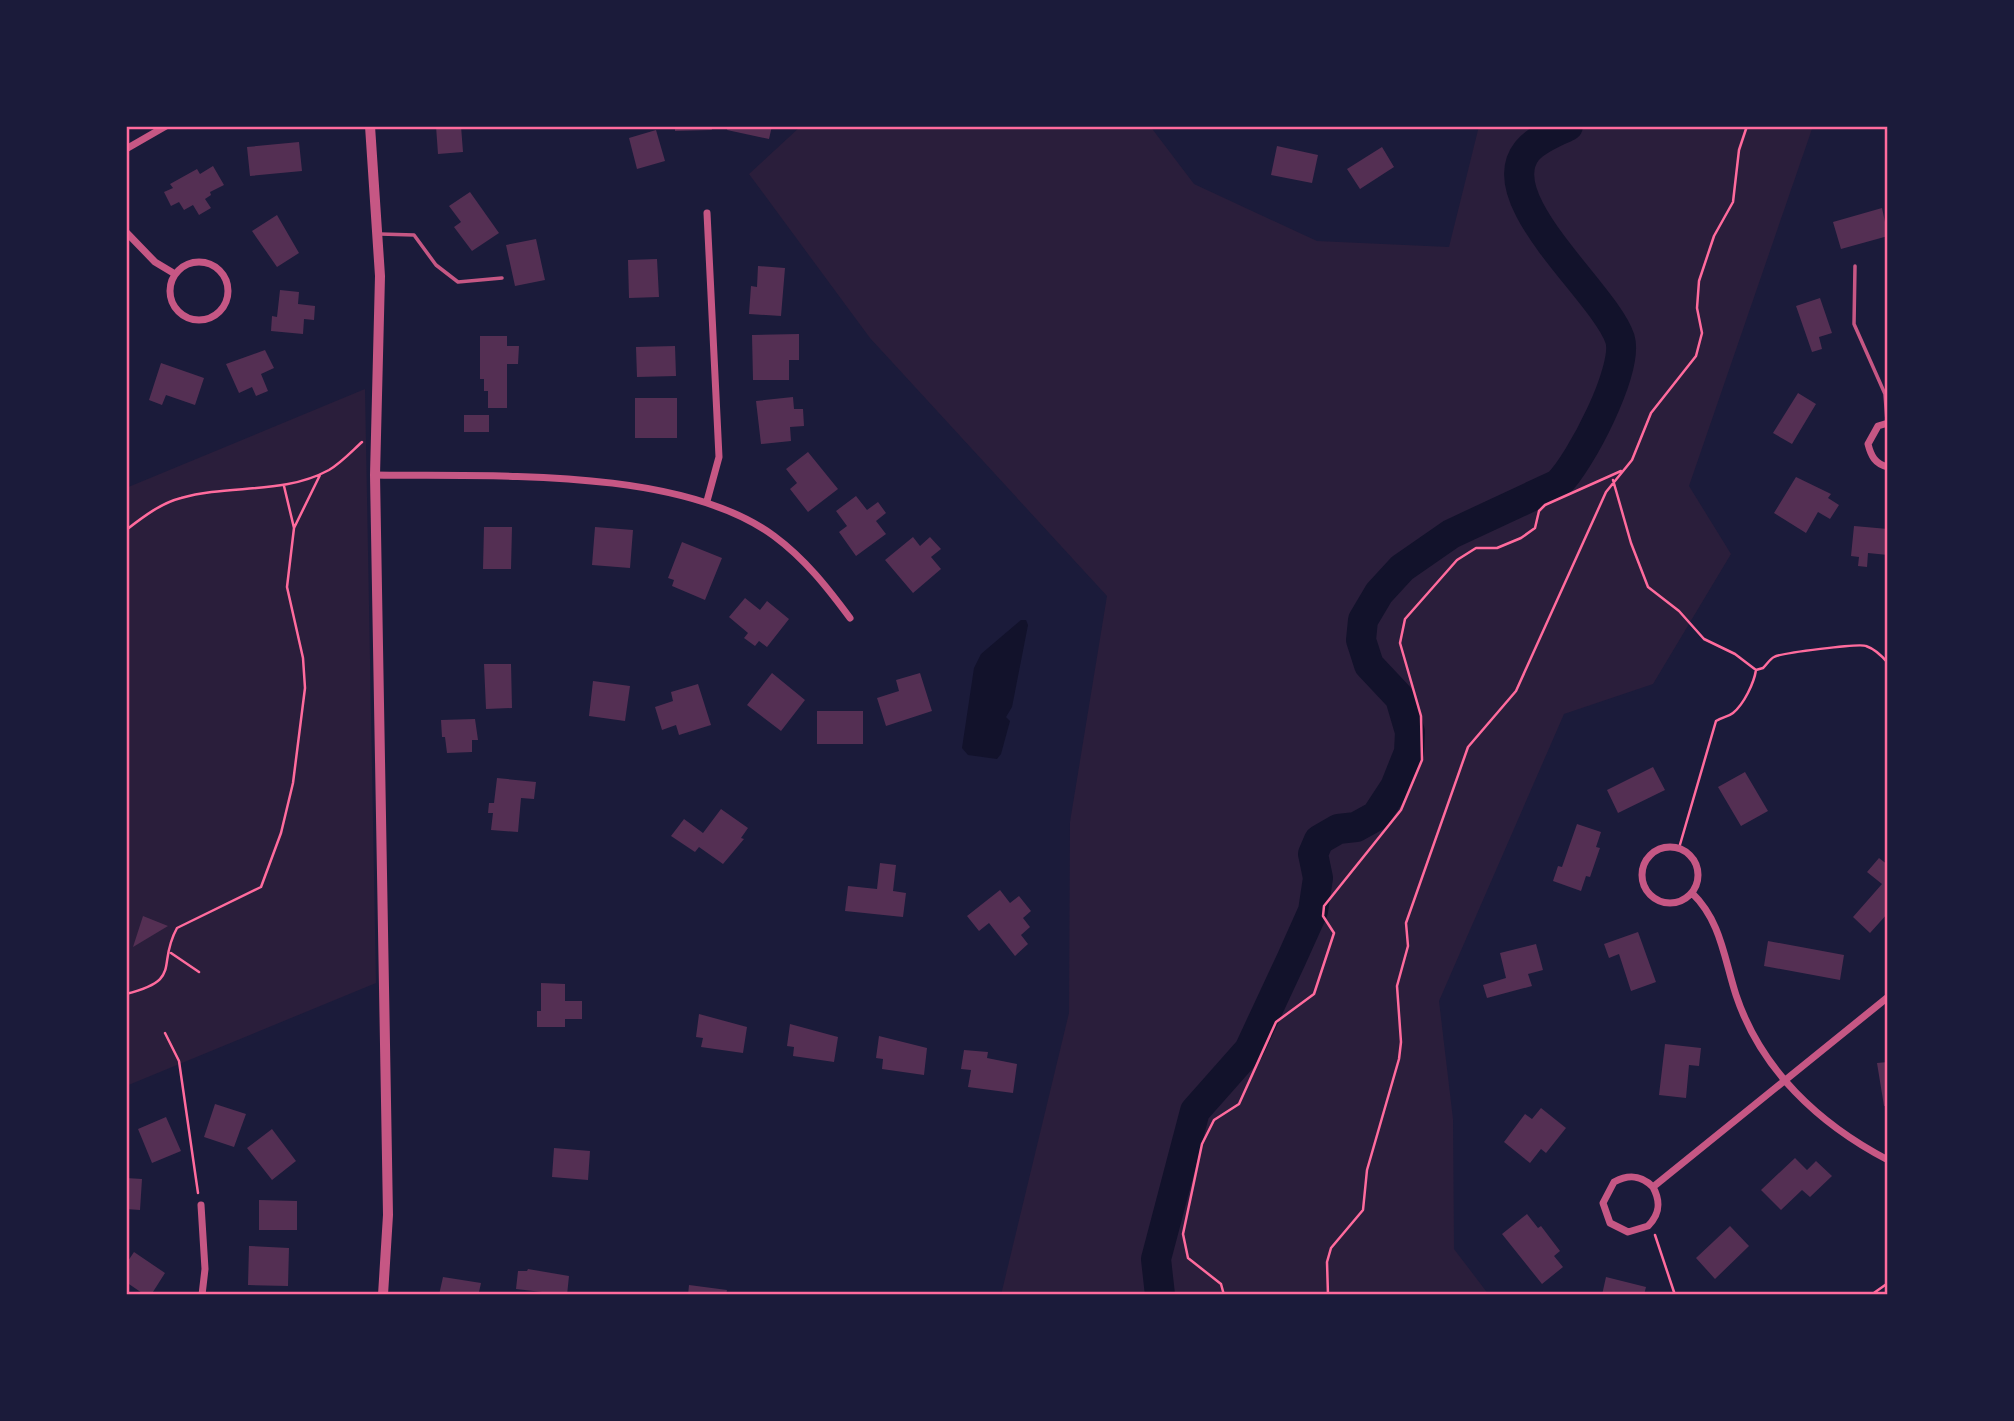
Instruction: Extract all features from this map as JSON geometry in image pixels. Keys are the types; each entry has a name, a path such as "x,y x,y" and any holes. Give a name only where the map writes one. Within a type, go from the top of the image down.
{"street":[{"path":"126,149 166,126"},
{"path":"370,126 380,276 375,475 388,1215 383,1295"},
{"path":"706,501 719,457 707,212"},
{"path":"126,232 155,262 175,274"},
{"path":"192,262 206,263 218,268 229,289 227,302 220,312 198,321 186,317 176,309 170,288 175,274 192,262"},
{"path":"1888,423 1878,426 1868,444 1871,456 1881,465 1888,467"},
{"path":"375,475 567,480 654,489 706,501 750,521 797,554 821,578 850,618"},
{"path":"1679,848 1693,858 1699,871 1692,893 1681,901 1670,903 1649,894 1643,883 1643,870 1648,858 1657,850 1679,848"},
{"path":"1692,893 1713,916 1742,1014 1762,1051 1785,1082 1837,1130 1888,1160"},
{"path":"1653,1187 1888,997"},
{"path":"1623,1177 1639,1177 1653,1187 1658,1195 1658,1210 1648,1226 1634,1232 1615,1227 1606,1216 1603,1203 1608,1188 1623,1177"},
{"path":"201,1205 205,1269 202,1295"}],"lane":[{"path":"378,234 414,236 436,264 458,282 502,278"},
{"path":"1855,265 1854,324 1885,394 1888,423"}],"path":[{"path":"1328,1295 1328,1262 1331,1248 1363,1210 1367,1170 1402,1042 1397,986 1405,968 1408,946 1406,923 1410,908 1438,839 1468,747 1522,680 1606,492 1640,443 1651,413 1696,356 1702,333 1697,308 1699,281 1714,236 1732,202 1739,150 1747,126"},
{"path":"126,530 148,513 180,498 285,486 321,473 330,469 375,432"},
{"path":"1224,1295 1221,1284 1188,1258 1183,1234 1202,1144 1214,1120 1239,1104 1276,1022 1314,994 1335,933 1323,916 1324,905 1401,810 1412,786 1422,760 1421,716 1400,643 1405,619 1457,560 1476,548 1497,548 1521,538 1535,528 1539,511 1545,505 1624,469"},
{"path":"294,528 321,473"},
{"path":"1613,481 1631,544 1648,586 1679,611 1704,639 1735,654 1756,670"},
{"path":"126,994 161,980 170,953 171,940 177,928 261,887 281,833 293,783 305,688 303,658 287,587 294,528 285,486"},
{"path":"1756,670 1763,668 1772,658 1788,652 1818,652 1850,644 1865,645 1888,663"},
{"path":"1679,848 1716,721 1733,713 1740,705 1751,686 1756,670"},
{"path":"170,953 199,972"},
{"path":"165,1033 179,1061 201,1205"},
{"path":"1648,1226 1658,1239 1675,1295"},
{"path":"1871,1295 1888,1283"}],"shaded area":[{"path":"801,126 1150,126 1194,184 1317,241 1449,247 1479,126 1813,126 1689,486 1731,554 1653,684 1564,714 1439,1001 1453,1119 1454,1249 1489,1295 1001,1295 1069,1013 1070,822 1107,596 870,338 749,174"},
{"path":"365,389 376,983 126,1086 126,488"},
{"path":"1021,620 1026,620 1028,625 1012,707 1006,717 1010,721 1001,754 997,759 968,755 962,748 974,668 981,654"}],"building":[{"path":"436,126 461,126 463,152 438,154"},
{"path":"675,126 711,126 712,130 675,131"},
{"path":"728,126 772,126 769,139 727,130"},
{"path":"656,130 665,161 637,169 629,138"},
{"path":"299,142 302,171 250,176 247,147"},
{"path":"1277,146 1318,155 1312,183 1271,175"},
{"path":"1382,147 1394,167 1360,189 1347,169"},
{"path":"213,166 224,185 210,192 211,195 205,199 211,208 199,215 193,205 184,210 179,202 171,206 164,192 173,188 170,184 197,169 200,174"},
{"path":"470,192 499,233 472,251 454,227 461,222 449,206"},
{"path":"1882,208 1888,236 1841,249 1833,222"},
{"path":"277,215 299,253 277,267 252,231"},
{"path":"536,239 545,280 515,286 506,245"},
{"path":"657,259 659,297 629,298 628,260"},
{"path":"758,266 785,268 781,316 749,314 751,286 757,287"},
{"path":"280,290 299,292 298,304 315,306 314,320 304,319 303,334 271,331 272,316 277,317"},
{"path":"1820,298 1832,333 1819,337 1822,349 1812,352 1796,306"},
{"path":"799,334 799,360 789,360 789,380 753,380 752,335"},
{"path":"480,336 507,336 507,346 519,346 518,364 507,364 507,408 488,408 488,391 484,391 484,379 480,379"},
{"path":"675,346 676,376 637,377 636,347"},
{"path":"265,350 274,368 261,374 268,391 256,396 252,387 239,393 226,364"},
{"path":"161,363 204,378 195,405 166,395 162,405 149,400"},
{"path":"1798,393 1816,404 1792,444 1773,433"},
{"path":"793,397 794,409 803,409 804,426 790,427 791,441 761,444 756,401"},
{"path":"635,398 677,398 677,438 635,438"},
{"path":"464,415 489,415 489,432 464,432"},
{"path":"808,452 838,489 808,512 790,489 797,483 786,469"},
{"path":"1796,477 1831,494 1828,498 1839,505 1830,519 1818,512 1806,533 1774,513"},
{"path":"856,496 867,510 878,502 886,513 876,521 886,534 856,556 839,532 847,526 836,511"},
{"path":"1854,526 1888,529 1888,555 1868,553 1867,567 1858,566 1859,557 1851,556"},
{"path":"484,527 512,527 511,569 483,569"},
{"path":"595,527 633,530 630,568 592,565"},
{"path":"913,537 920,546 930,537 941,549 931,557 941,569 913,593 885,560"},
{"path":"682,542 722,558 705,600 672,586 674,580 668,578"},
{"path":"745,598 760,610 767,601 789,619 767,647 759,641 755,646 744,638 748,633 729,617"},
{"path":"484,664 511,664 512,708 486,709"},
{"path":"772,673 805,700 781,731 747,705"},
{"path":"920,673 932,711 886,726 877,698 899,691 896,680"},
{"path":"593,681 630,686 625,721 589,716"},
{"path":"698,684 711,725 679,735 676,725 662,730 655,707 673,701 671,692"},
{"path":"817,711 863,711 863,744 817,744"},
{"path":"475,719 478,740 472,740 472,752 447,753 441,720"},
{"path":"1653,767 1665,790 1618,813 1607,790"},
{"path":"1745,772 1768,811 1741,826 1718,787"},
{"path":"497,778 536,782 534,799 521,798 518,832 491,830 493,813 488,813 489,803 494,803"},
{"path":"721,809 748,828 741,838 744,839 723,864 699,847 695,852 671,836 684,819 703,833"},
{"path":"1577,824 1601,832 1596,847 1600,848 1590,877 1586,876 1581,891 1553,881 1558,866 1562,867"},
{"path":"1879,858 1888,865 1888,913 1870,933 1853,917 1882,884 1867,872"},
{"path":"880,863 896,865 893,891 906,893 903,917 845,911 848,886 877,889"},
{"path":"1000,890 1010,903 1019,896 1031,911 1023,918 1030,927 1021,935 1028,944 1015,956 989,923 979,931 967,916"},
{"path":"143,916 168,926 133,947"},
{"path":"1638,932 1656,982 1631,991 1619,954 1609,958 1604,944"},
{"path":"1768,941 1844,955 1840,980 1764,966"},
{"path":"1536,944 1543,970 1528,974 1532,986 1487,998 1483,985 1506,978 1500,953"},
{"path":"541,983 565,984 565,1001 582,1001 582,1019 565,1019 565,1027 537,1027 537,1011 541,1011"},
{"path":"699,1014 747,1027 743,1053 701,1047 703,1038 696,1037"},
{"path":"790,1024 838,1037 834,1062 793,1056 794,1047 787,1046"},
{"path":"879,1036 927,1048 924,1075 882,1069 883,1059 876,1058"},
{"path":"1665,1044 1701,1048 1699,1066 1689,1065 1686,1098 1659,1095"},
{"path":"964,1050 988,1052 987,1058 1017,1064 1013,1093 968,1087 971,1070 961,1069"},
{"path":"1888,1062 1888,1106 1884,1106 1877,1063"},
{"path":"215,1104 246,1114 234,1147 204,1137"},
{"path":"1541,1108 1566,1128 1546,1153 1541,1149 1530,1163 1504,1142 1525,1114 1532,1119"},
{"path":"166,1117 181,1151 152,1163 138,1129"},
{"path":"272,1129 296,1161 272,1180 247,1148"},
{"path":"554,1148 590,1151 588,1180 552,1177"},
{"path":"1795,1158 1807,1170 1816,1161 1832,1176 1810,1197 1802,1190 1781,1210 1761,1190"},
{"path":"126,1178 142,1179 140,1210 126,1209"},
{"path":"259,1200 297,1201 297,1230 259,1230"},
{"path":"1527,1214 1538,1228 1541,1226 1560,1251 1554,1256 1563,1267 1542,1284 1502,1234"},
{"path":"1730,1226 1749,1246 1715,1279 1696,1258"},
{"path":"249,1246 289,1248 288,1286 248,1285"},
{"path":"134,1252 165,1273 151,1295 145,1295 126,1282 126,1264"},
{"path":"528,1269 569,1276 567,1295 542,1295 542,1292 516,1289 518,1271"},
{"path":"443,1277 481,1283 479,1292 482,1295 439,1295"},
{"path":"1606,1277 1646,1287 1644,1295 1602,1295"},
{"path":"689,1285 727,1290 726,1295 688,1295"}],"waterway":[{"path":"1160,1295 1156,1259 1195,1111 1249,1050 1291,960 1313,911 1318,878 1313,854 1319,840 1338,829 1356,827 1376,816 1395,787 1409,752 1410,732 1400,698 1369,665 1361,640 1363,620 1379,593 1402,568 1451,534 1558,484 1590,437 1610,393 1621,353 1620,339 1594,297 1535,220 1523,195 1519,171 1531,147 1568,126"}]}
